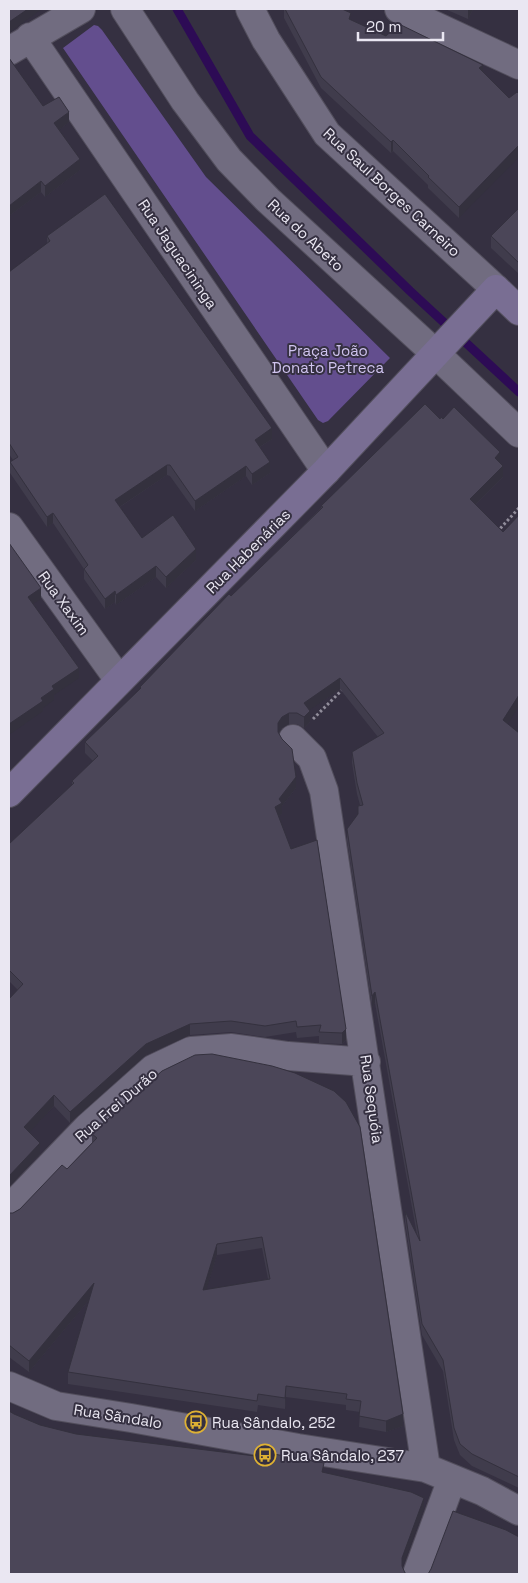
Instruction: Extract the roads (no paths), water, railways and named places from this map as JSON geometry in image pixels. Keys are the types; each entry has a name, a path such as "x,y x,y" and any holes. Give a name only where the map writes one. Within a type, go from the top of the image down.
{"street":[{"path":"19,44 81,9"},
{"name":"Rua do Abeto","path":"125,9 185,101 229,160 268,200 440,348 519,433"},
{"name":"Rua Saul Borges Carneiro","path":"250,9 266,40 327,134 489,297 519,311"},
{"path":"399,9 519,65"},
{"name":"Rua Jaguacininga","path":"19,44 326,471"},
{"name":"Rua Habenárias","path":"9,793 326,471 489,297"},
{"name":"Rua Xaxim","path":"9,526 119,680"},
{"name":"Rua Sequóia","path":"294,740 312,758 324,791 426,1468"},
{"name":"Rua Frei Durão","path":"9,1209 88,1127 153,1069 191,1051 232,1048 288,1056 366,1062"},
{"name":"Rua Sãndalo","path":"9,1386 56,1406 426,1468 482,1491 519,1511"},
{"path":"417,1574 452,1479"}],"waterway":[{"path":"177,9 250,136 410,291 519,392"}],"place":[{"name":"Rua Sândalo, 252","path":"196,1422"},
{"name":"Rua Sândalo, 237","path":"265,1455"}],"park label":[{"name":"Praça João Donato Petreca","path":"328,358"}]}
